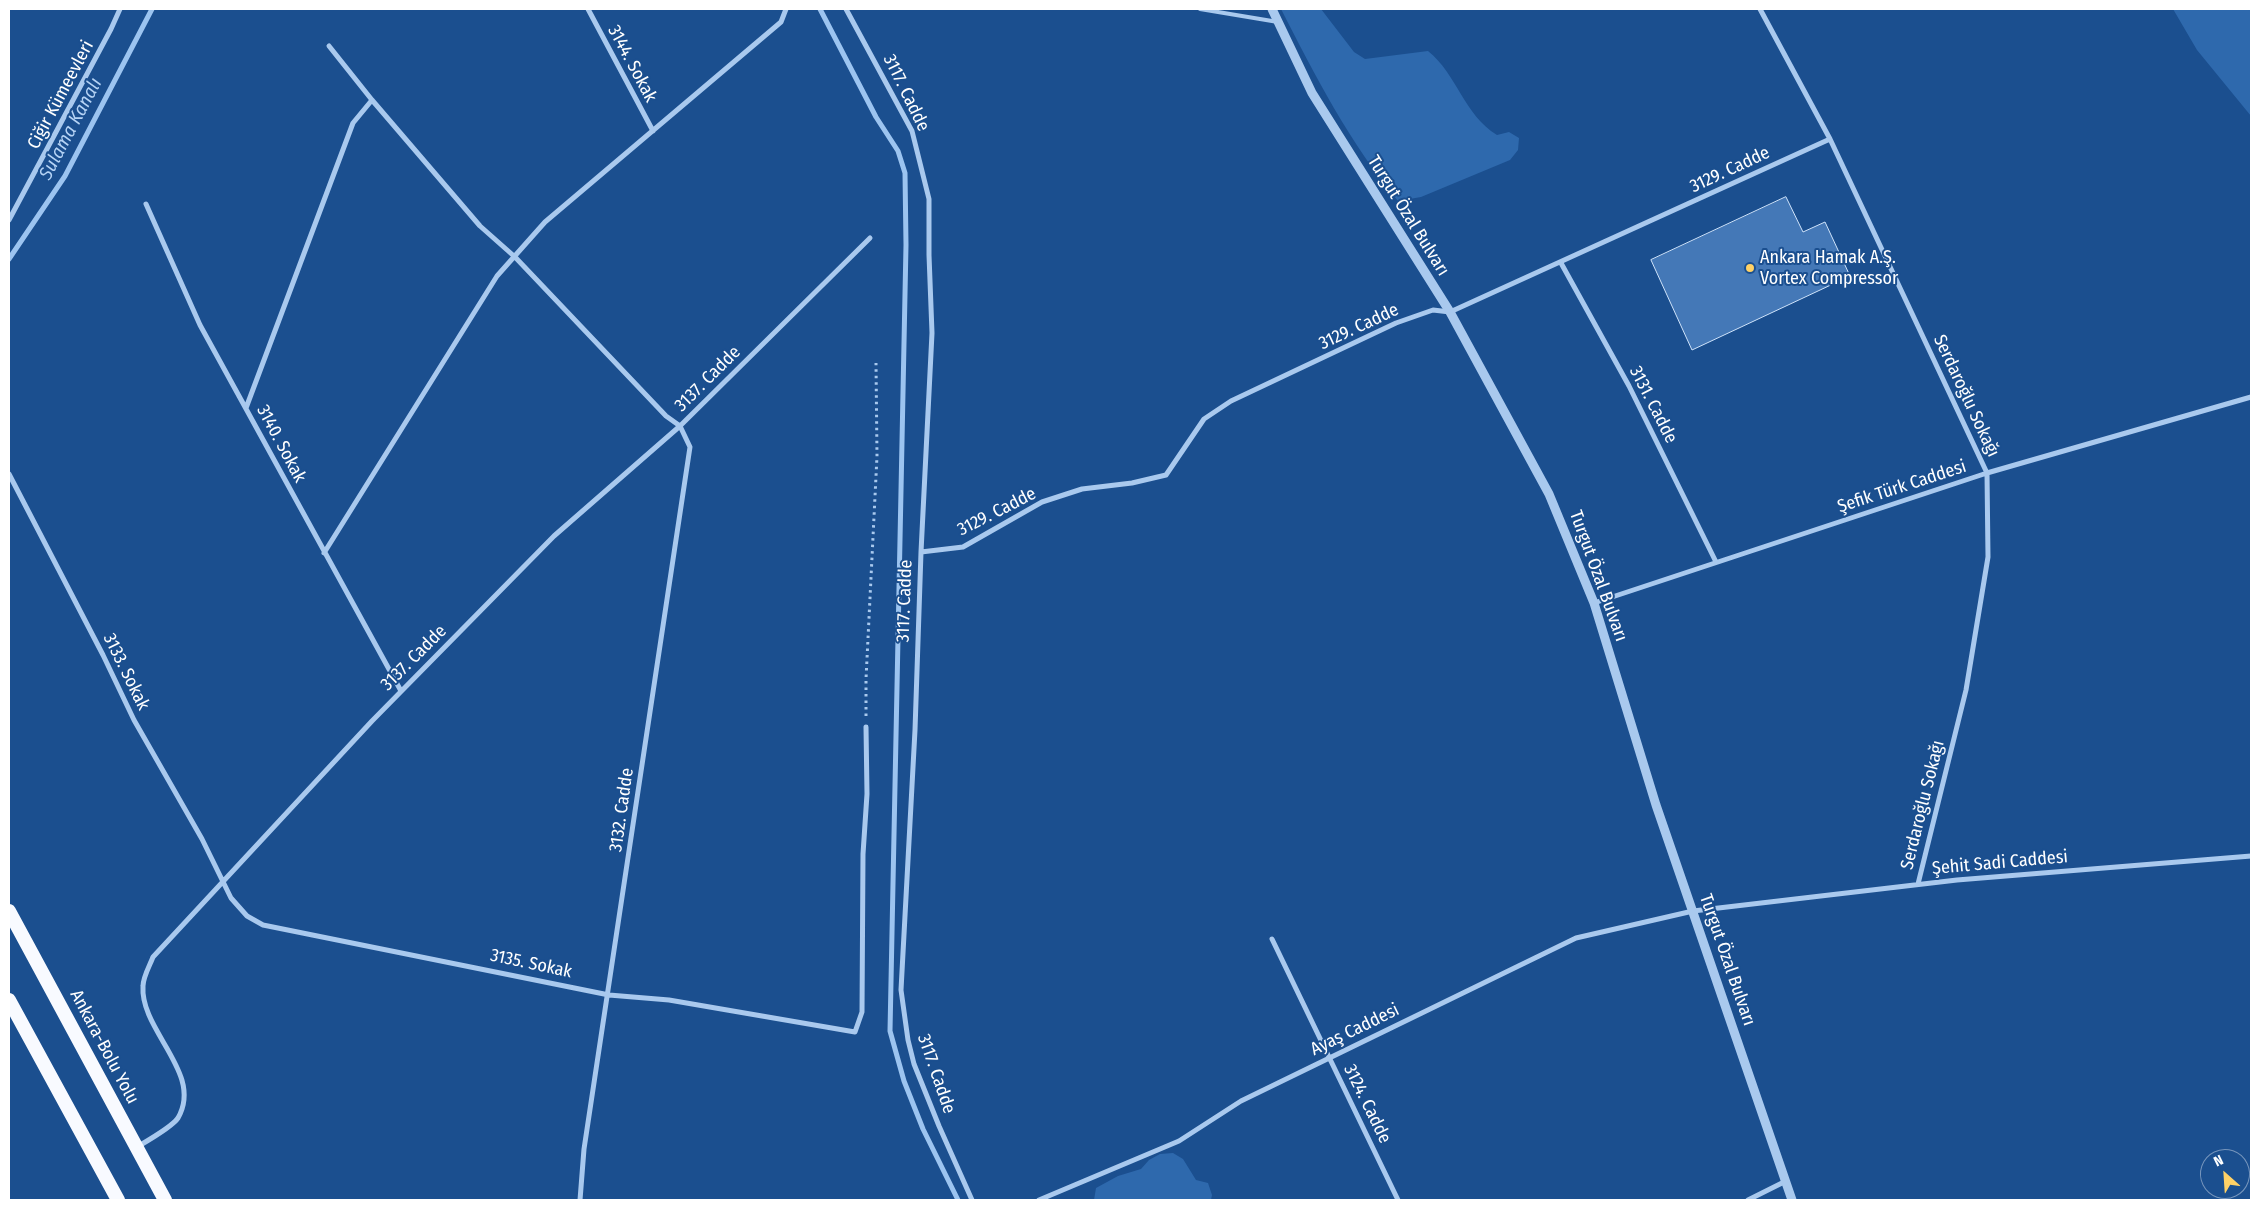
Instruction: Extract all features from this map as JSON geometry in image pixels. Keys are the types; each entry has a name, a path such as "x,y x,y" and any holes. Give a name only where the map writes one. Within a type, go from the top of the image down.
{"highway":[{"name":"Ankara-Bolu Yolu","path":"9,912 165,1200"},
{"path":"9,1000 118,1200"}],"street":[{"name":"Ciğir Kümeevleri","path":"9,220 112,29 120,9"},
{"name":"3144. Sokak","path":"588,9 653,131"},
{"path":"324,553 497,276 545,222 781,22 786,9"},
{"name":"3117. Cadde","path":"846,9 880,68 912,131 929,199 932,333 920,552 916,730 902,990 908,1040 914,1064 972,1200"},
{"name":"Turgut Özal Bulvarı","path":"1272,9 1312,93 1450,312 1549,494 1594,603 1656,805 1792,1200"},
{"name":"Serdaroğlu Sokağı","path":"1760,9 1830,139 1988,473 1988,557 1966,690 1918,884"},
{"path":"329,46 372,100 480,226 515,258 666,416 680,426"},
{"path":"246,408 353,123 372,100"},
{"name":"3129. Cadde","path":"920,552 963,547 1042,502 1082,489 1132,483 1166,475 1204,420 1231,401 1396,323 1433,310 1450,312 1830,139"},
{"name":"3140. Sokak","path":"146,204 200,325 401,691"},
{"name":"3137. Cadde","path":"137,1148 177,1119 184,1100 182,1078 146,1009 143,985 153,957 222,880 401,691 554,536 680,426 870,238"},
{"name":"3131. Cadde","path":"1561,263 1629,386 1716,562"},
{"name":"Şefik Türk Caddesi","path":"1594,603 1988,473 2251,397"},
{"name":"3132. Cadde","path":"580,1200 584,1149 609,995 690,447 680,426"},
{"name":"3133. Sokak","path":"9,474 104,655 134,720 202,839 222,880"},
{"name":"3135. Sokak","path":"222,880 231,898 247,916 263,925 609,995 670,1000 855,1032 862,1012 862,854 867,794 866,727"},
{"name":"Şehit Sadi Caddesi","path":"1693,911 1918,884 2251,856"},
{"name":"Ayaş Caddesi","path":"1039,1200 1179,1141 1241,1101 1576,938 1693,911"},
{"name":"3124. Cadde","path":"1272,938 1398,1200"},
{"path":"1748,1200 1786,1181"}],"lane":[{"path":"1200,9 1278,22"}],"path":[{"path":"866,727 866,679 877,456 876,363"}],"shaded area":[{"path":"1281,9 1321,9 1354,52 1365,59 1428,51 1446,71 1476,117 1497,135 1509,132 1519,138 1518,150 1510,160 1421,197 1398,201 1349,133 1320,84"},
{"path":"2173,9 2251,9 2251,116 2197,50"},
{"path":"1173,1153 1183,1159 1196,1180 1208,1183 1212,1195 1211,1200 1094,1200 1096,1188 1118,1176 1141,1169 1149,1160 1160,1154"}],"building":[{"name":"Ankara Hamak A.Ş. Vortex Compressor","path":"1786,197 1803,232 1825,222 1850,276 1692,350 1651,260"}],"waterway":[{"name":"Sulama Kanalı","path":"9,259 65,176 152,9"},
{"path":"820,9 876,117 898,151 905,173 906,245 890,1031 904,1081 923,1129 958,1200"}],"place":[{"name":"Ankara Hamak A.Ş. Vortex Compressor","path":"1750,268"}]}
